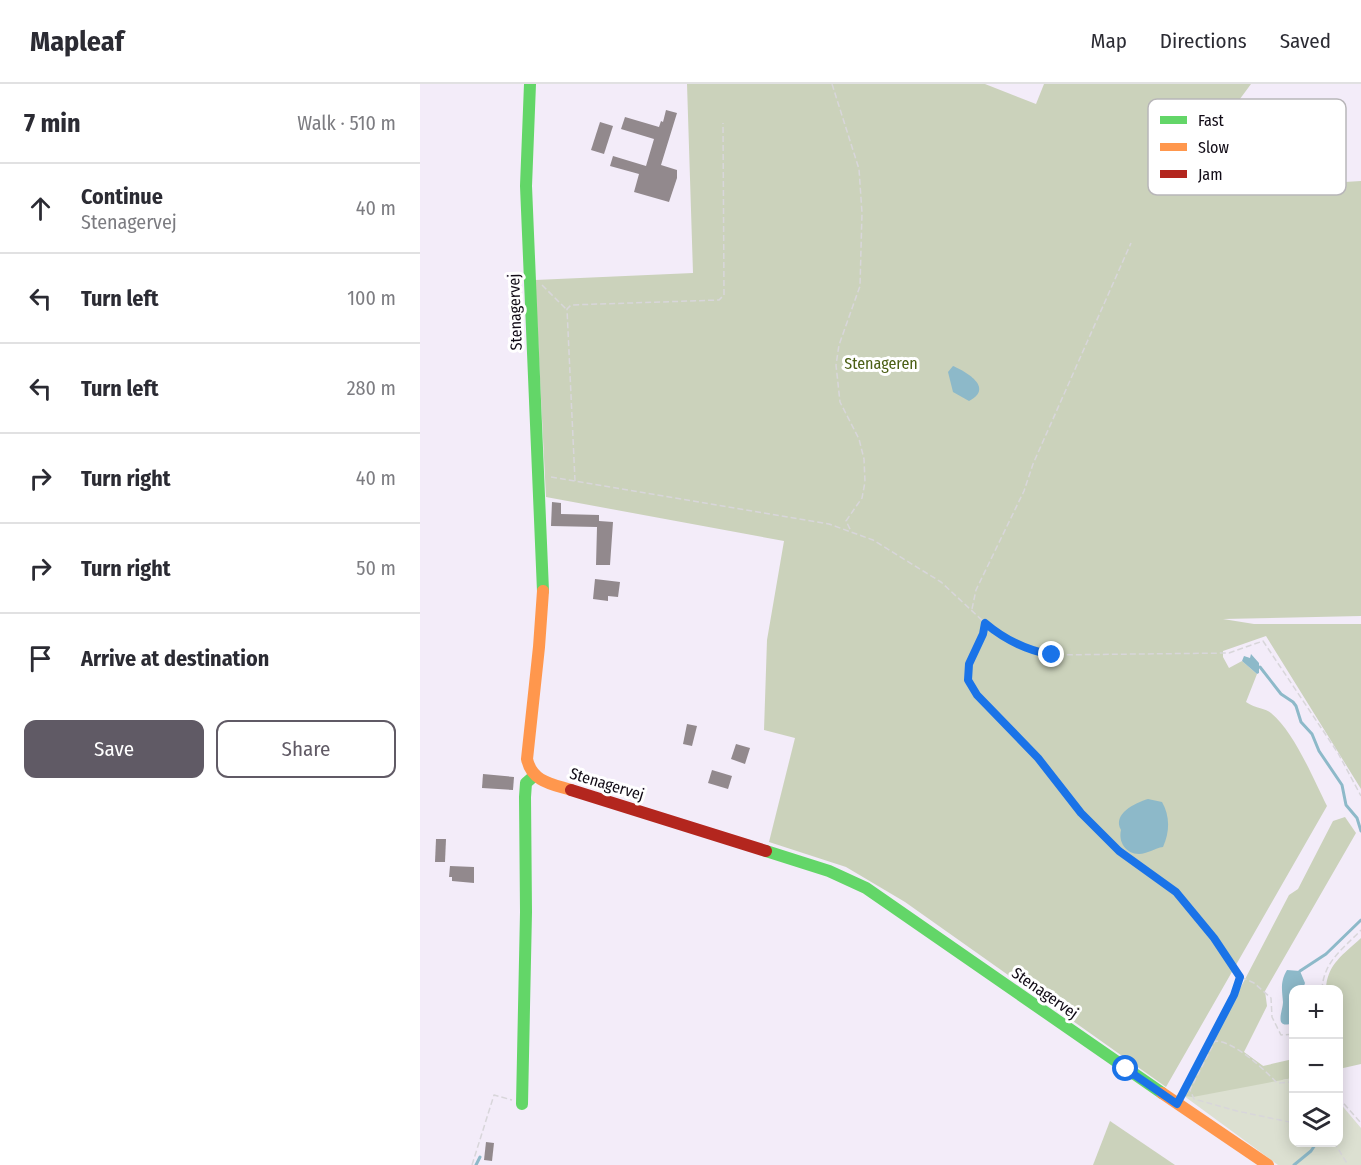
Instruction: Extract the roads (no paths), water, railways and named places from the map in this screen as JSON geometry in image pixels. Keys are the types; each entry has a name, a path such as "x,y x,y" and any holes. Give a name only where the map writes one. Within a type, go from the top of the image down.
{"street":[{"name":"Stenagervej","path":"530,84 526,186 542,612 527,749 527,764 534,776 542,781 849,879 899,910 1268,1165"},
{"path":"523,1103 526,924 525,797 526,783 534,776"}],"water":[{"path":"953,366 971,376 979,386 976,396 969,401 953,392 948,372"},
{"path":"1251,654 1259,663 1257,674 1242,661 1244,656 1250,658"},
{"path":"1148,799 1162,802 1165,807 1168,818 1167,836 1163,847 1142,854 1130,852 1122,843 1120,819 1131,806"},
{"path":"1287,970 1300,971 1305,983 1304,985 1289,985 1289,1024 1283,1024 1280,1018 1283,1002 1282,982"}],"waterway":[{"path":"1260,667 1281,694 1296,706 1301,722 1312,734 1319,751 1342,785 1346,805 1357,818 1361,831"},
{"path":"1300,971 1326,954 1361,920"},
{"path":"1294,1165 1314,1147"},
{"path":"476,1165 480,1157"}],"park label":[{"name":"Stenageren","path":"881,363"}]}
